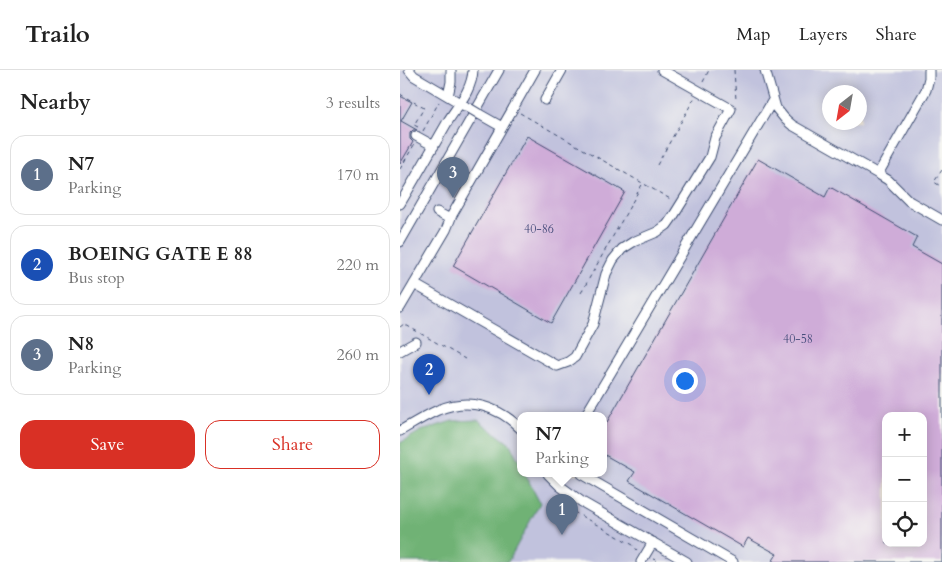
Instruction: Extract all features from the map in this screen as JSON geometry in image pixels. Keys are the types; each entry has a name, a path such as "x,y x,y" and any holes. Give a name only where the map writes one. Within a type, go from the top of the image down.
{"lane":[{"path":"408,70 444,98 460,103 502,127"},
{"path":"444,98 451,82 451,70"},
{"path":"400,204 470,85 473,70"},
{"path":"400,242 499,70"},
{"path":"400,308 446,230 450,219 535,70"},
{"path":"545,100 562,70"},
{"path":"414,284 558,366 575,358 594,324 606,274 613,260 622,249 657,232 667,224 710,157 715,138 731,110 662,70"},
{"path":"765,70 776,108 792,125 888,180 909,201 942,220"},
{"path":"878,174 926,90 929,70"},
{"path":"586,412 774,100"},
{"path":"416,136 434,146"},
{"path":"437,212 450,219"},
{"path":"400,351 416,342"},
{"path":"400,431 437,411 453,405 463,404 491,409 506,416 517,426"},
{"path":"551,477 582,502 687,562"},
{"path":"586,477 732,562"},
{"path":"641,562 652,542"}],"path":[{"path":"657,165 710,70"},
{"path":"734,70 736,100"},
{"path":"400,94 424,108 414,125 423,130 444,98"},
{"path":"512,109 680,205"},
{"path":"400,169 414,146"},
{"path":"942,170 934,182 942,187"},
{"path":"580,293 643,183"},
{"path":"400,327 404,324 465,359"},
{"path":"560,509 572,515 574,512 638,550"},
{"path":"652,558 661,562"}],"shaded area":[{"path":"400,70 942,70 942,562 400,562"}],"green space":[{"path":"478,420 510,444 517,457 517,477 527,477 540,503 508,562 400,562 400,443 421,431 452,421"}],"building":[{"path":"400,96 412,102 401,121 417,130 413,130 410,133 410,139 413,142 400,164"},
{"path":"527,136 625,192 551,323 453,266"},
{"path":"758,159 825,197 830,187 917,237 912,247 942,264 942,562 772,562 777,554 748,538 743,547 629,481 635,472 607,456 607,422"}],"place":[{"name":"N8","path":"453,198"},
{"name":"BOEING GATE E 88","path":"429,395"},
{"name":"N7","path":"562,535"}]}
